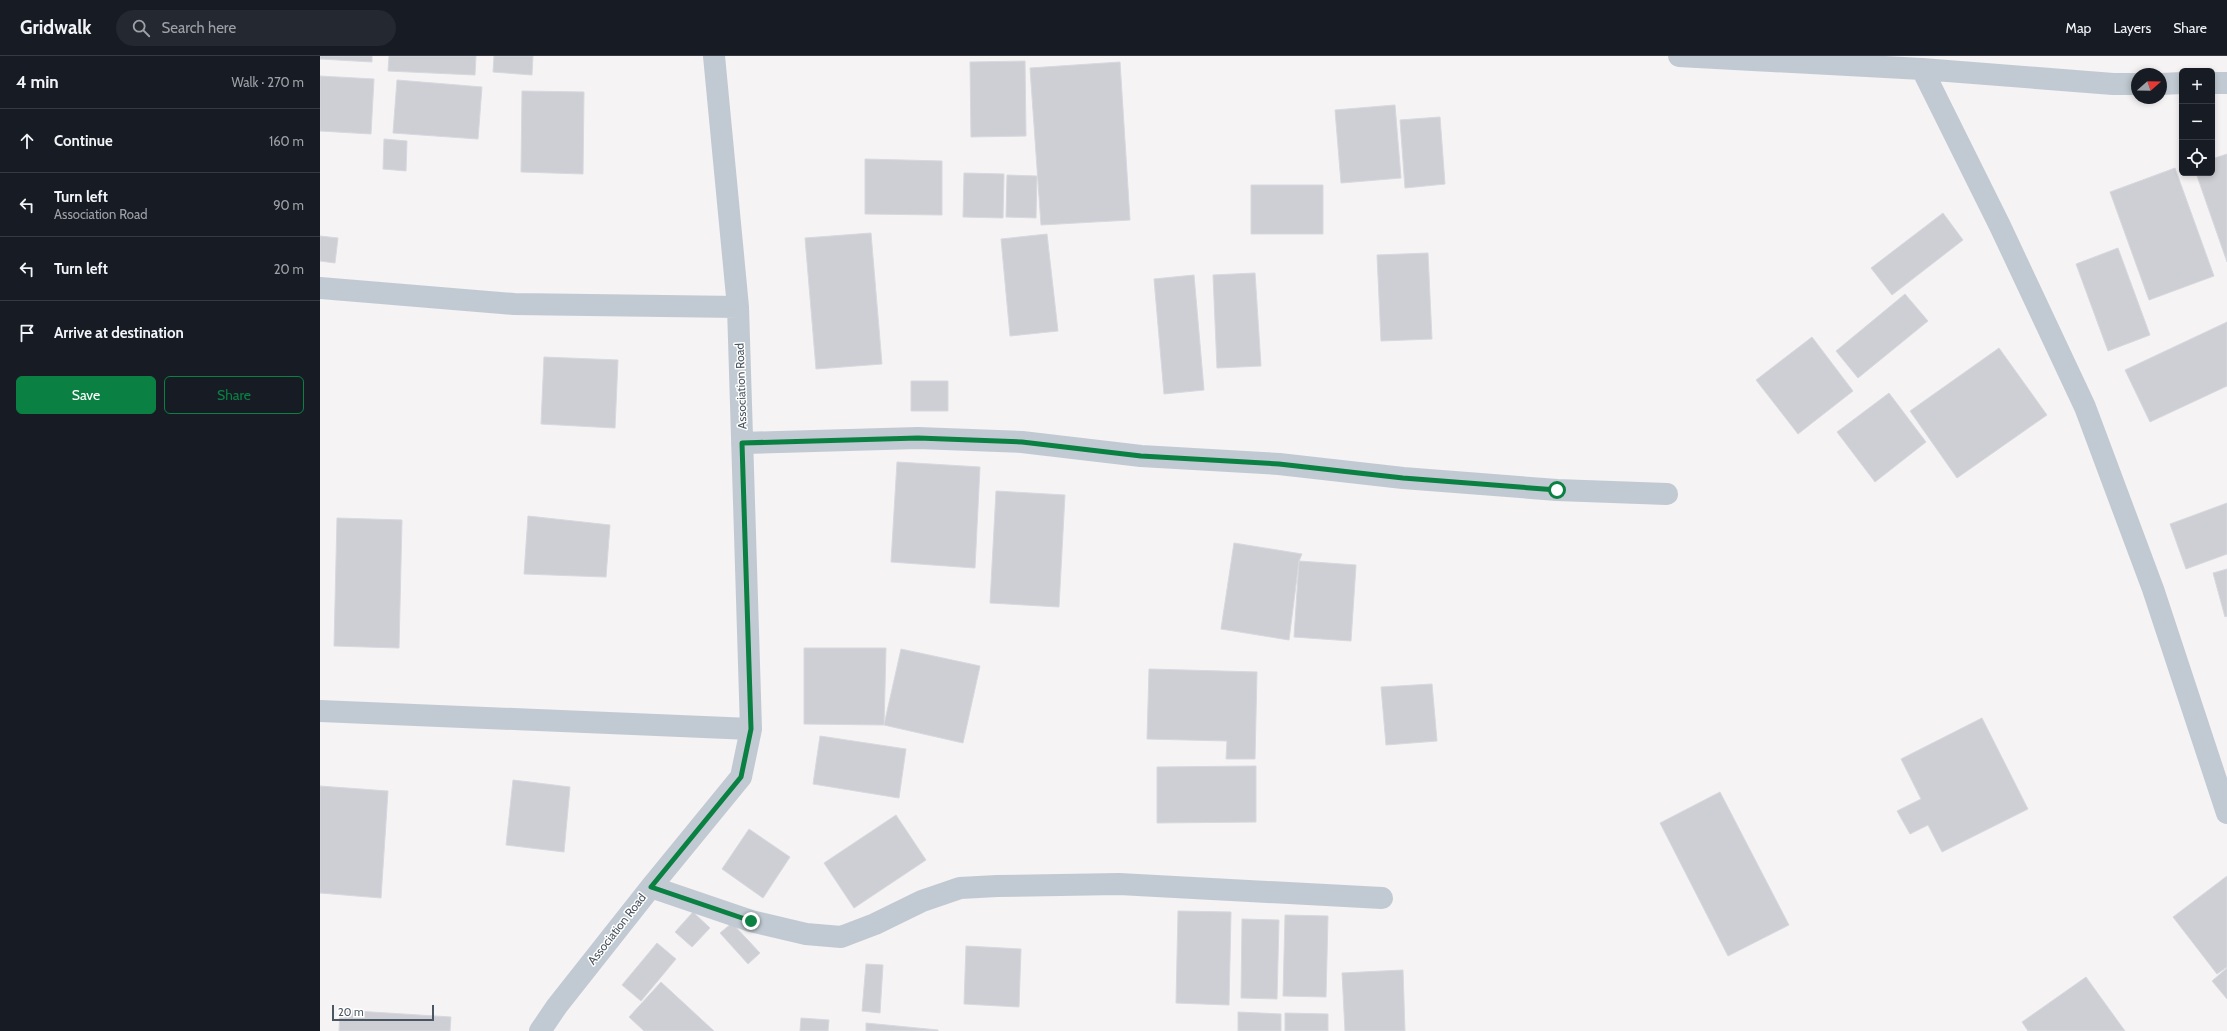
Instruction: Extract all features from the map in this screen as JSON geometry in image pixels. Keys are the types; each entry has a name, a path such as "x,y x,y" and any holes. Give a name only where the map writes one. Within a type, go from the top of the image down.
{"street":[{"name":"Association Road","path":"540,1031 557,1006 651,887 741,777 751,729 738,307 714,56"},
{"path":"1679,56 1771,58 2113,84 2131,84"},
{"path":"1922,69 2000,226 2085,407 2153,589 2227,814"},
{"path":"2215,83 2227,82"},
{"path":"2167,84 2179,83"},
{"path":"320,288 514,304 738,307"},
{"path":"742,443 918,438 1022,442 1141,456 1279,464 1403,478 1557,490 1667,494"},
{"path":"320,711 751,729"},
{"path":"651,887 751,921 806,934 841,937 876,924 922,901 967,888 1052,884 1119,884 1382,898"}],"building":[{"path":"320,56 372,56 372,62 320,59"},
{"path":"389,56 476,56 475,75 388,71"},
{"path":"494,56 533,56 532,75 493,72"},
{"path":"1025,61 1026,136 971,137 970,62"},
{"path":"1120,62 1130,220 1041,225 1030,68"},
{"path":"320,76 374,79 371,134 320,131"},
{"path":"397,80 482,87 478,139 393,133"},
{"path":"522,91 584,92 583,174 521,172"},
{"path":"1395,105 1401,178 1341,183 1335,110"},
{"path":"1440,117 1445,184 1405,188 1400,120"},
{"path":"384,139 407,141 406,171 383,169"},
{"path":"2227,154 2227,262 2197,176 2215,176 2215,158"},
{"path":"865,159 942,161 942,215 865,214"},
{"path":"2175,168 2214,276 2149,300 2110,192"},
{"path":"964,173 1004,174 1003,218 963,217"},
{"path":"1007,175 1037,176 1036,218 1006,217"},
{"path":"1251,185 1323,185 1323,234 1251,234"},
{"path":"1943,213 1963,240 1892,295 1871,268"},
{"path":"871,233 882,364 816,369 805,238"},
{"path":"1047,234 1058,331 1010,336 1001,239"},
{"path":"320,236 338,238 335,263 320,261"},
{"path":"2118,248 2150,335 2108,351 2076,264"},
{"path":"1428,253 1432,339 1381,341 1377,255"},
{"path":"1255,273 1261,366 1217,368 1213,275"},
{"path":"1194,275 1204,390 1164,394 1154,279"},
{"path":"1905,294 1928,321 1858,378 1836,351"},
{"path":"2227,322 2227,386 2150,422 2125,370"},
{"path":"1812,337 1853,391 1798,434 1756,380"},
{"path":"1999,348 2047,415 1957,478 1910,411"},
{"path":"544,357 618,360 615,428 541,424"},
{"path":"911,381 948,381 948,411 911,411"},
{"path":"1889,393 1926,442 1875,482 1837,432"},
{"path":"897,462 980,467 975,568 891,562"},
{"path":"996,491 1065,495 1059,607 990,603"},
{"path":"2227,503 2227,554 2186,569 2170,524"},
{"path":"528,516 610,525 606,577 524,574"},
{"path":"337,518 402,520 399,648 334,646"},
{"path":"1234,543 1302,554 1299,561 1289,640 1221,629"},
{"path":"1299,561 1356,565 1351,641 1294,637"},
{"path":"2227,569 2227,616 2225,617 2213,573"},
{"path":"804,648 886,648 884,725 804,724"},
{"path":"901,649 980,666 963,743 884,725"},
{"path":"1149,669 1257,672 1255,759 1226,759 1227,741 1147,739"},
{"path":"1432,684 1437,741 1386,745 1381,687"},
{"path":"1982,718 2028,809 1942,852 1928,825 1910,834 1897,811 1921,799 1901,759"},
{"path":"820,736 906,749 899,798 813,784"},
{"path":"1256,766 1256,822 1157,823 1157,767"},
{"path":"513,780 570,787 564,852 506,845"},
{"path":"320,786 388,791 381,898 320,893"},
{"path":"1720,792 1789,925 1728,956 1660,823"},
{"path":"896,815 926,860 854,908 824,863"},
{"path":"749,829 790,857 763,898 722,869"},
{"path":"2227,876 2227,967 2217,974 2173,917"},
{"path":"1178,911 1231,912 1229,1005 1176,1003"},
{"path":"693,912 710,928 692,947 675,932"},
{"path":"1285,915 1328,916 1326,997 1283,996"},
{"path":"1242,919 1279,920 1277,999 1241,998"},
{"path":"732,923 760,953 748,964 720,933"},
{"path":"657,943 676,959 641,1001 622,985"},
{"path":"966,946 1021,949 1019,1007 964,1004"},
{"path":"866,964 883,965 880,1013 862,1011"},
{"path":"2227,968 2227,999 2212,981"},
{"path":"1403,970 1405,1031 1345,1031 1342,973"},
{"path":"2086,977 2125,1031 2028,1031 2022,1022"},
{"path":"661,982 714,1031 644,1031 629,1017"},
{"path":"340,1010 451,1017 450,1031 339,1031"},
{"path":"1238,1012 1281,1014 1281,1031 1238,1031"},
{"path":"1285,1013 1328,1014 1328,1031 1285,1031"},
{"path":"801,1018 829,1020 828,1031 800,1031"},
{"path":"866,1023 938,1030 938,1031 866,1031"}],"route":[{"path":"751,921 651,887 741,777 751,729 742,443 918,438 1022,442 1141,456 1279,464 1403,478 1557,490"}]}
